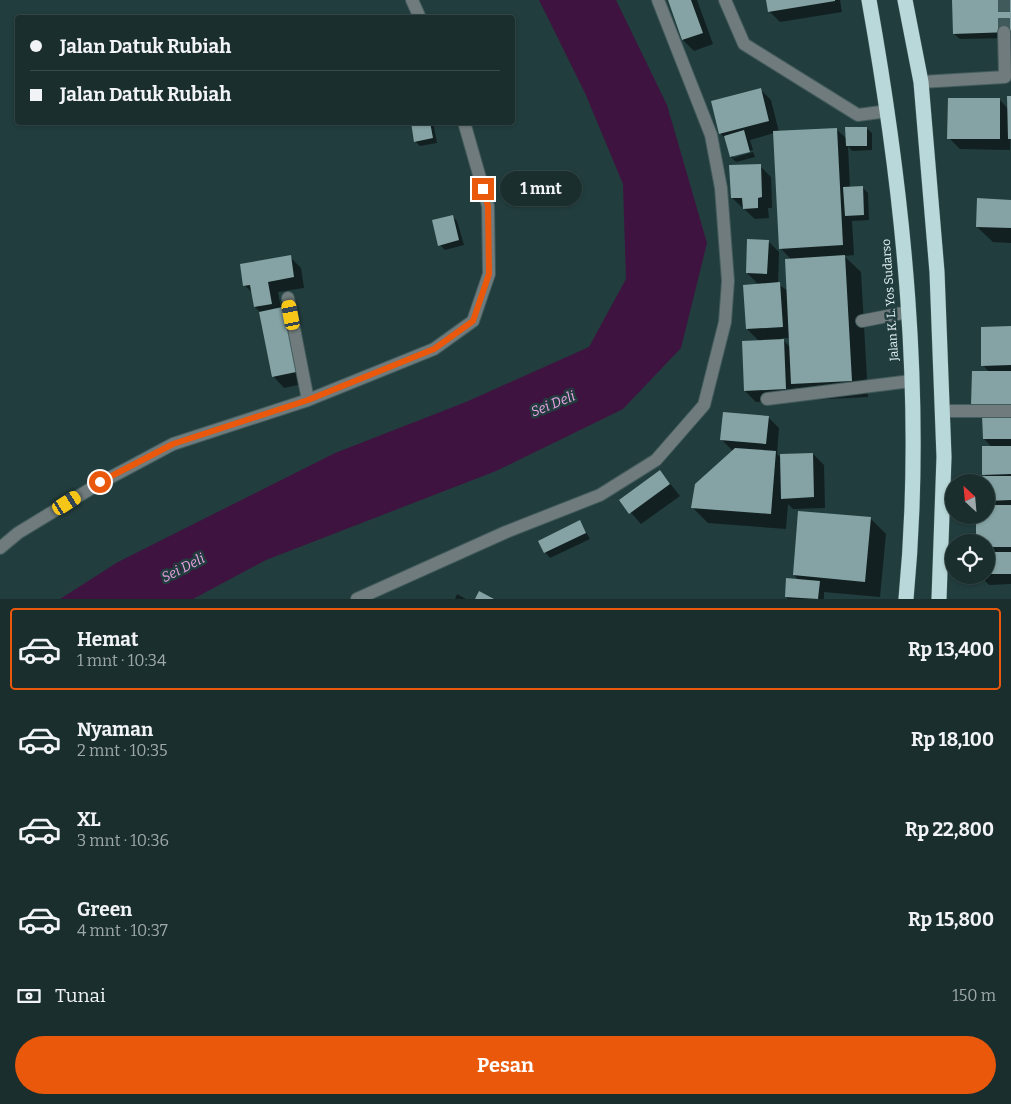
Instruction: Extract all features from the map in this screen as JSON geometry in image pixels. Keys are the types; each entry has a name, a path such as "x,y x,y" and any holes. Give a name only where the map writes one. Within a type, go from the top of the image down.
{"highway":[{"name":"Jalan K. L. Yos Sudarso","path":"869,0 888,111 908,312 913,526 906,599"},
{"path":"905,0 921,82 937,272 944,466 940,599"}],"street":[{"path":"412,0 419,15"},
{"path":"357,599 506,532 600,495 656,460 704,405 725,322 728,281 721,188 710,135 658,0"},
{"path":"725,0 744,44 858,115 888,111"},
{"path":"921,82 1005,77 1004,32"},
{"path":"0,548 18,533 100,482 173,444 308,400 434,349 473,321 489,274 488,206 465,125"},
{"path":"288,298 308,400"},
{"path":"862,321 908,312"},
{"path":"767,399 911,381"},
{"path":"943,411 1011,411"}],"water":[{"name":"Sei Deli","path":"539,0 616,0 667,105 707,243 681,348 623,409 496,471 266,560 193,599 60,599 118,562 335,453 466,402 589,347 626,279 623,184 585,93"}],"building":[{"path":"668,0 691,0 703,33 682,40"},
{"path":"766,0 835,0 835,1 768,12"},
{"path":"952,0 1011,0 1011,32 953,34"},
{"path":"761,88 769,121 719,134 711,101"},
{"path":"1007,96 1011,96 1011,139 1008,139"},
{"path":"948,98 1000,98 1000,139 947,139"},
{"path":"411,125 431,125 433,138 414,142"},
{"path":"845,127 867,127 867,146 846,146"},
{"path":"837,128 843,245 779,249 773,131"},
{"path":"744,130 750,152 730,157 724,136"},
{"path":"761,164 762,197 758,198 758,208 743,209 742,198 731,198 729,165"},
{"path":"863,186 864,215 845,216 843,187"},
{"path":"977,198 1011,200 1011,228 976,227"},
{"path":"453,215 459,240 438,246 432,220"},
{"path":"747,239 769,240 767,274 746,273"},
{"path":"291,255 294,277 268,282 272,304 254,307 250,285 243,286 240,264"},
{"path":"845,255 852,381 791,384 785,259"},
{"path":"780,282 783,327 746,329 743,285"},
{"path":"287,306 301,371 272,377 259,312"},
{"path":"1011,326 1011,365 981,366 981,327"},
{"path":"784,339 786,389 744,391 742,341"},
{"path":"972,371 1011,371 1011,405 971,405"},
{"path":"723,412 769,416 766,444 720,440"},
{"path":"982,415 1011,415 1011,439 983,439"},
{"path":"982,446 1011,446 1011,474 982,474"},
{"path":"735,448 776,451 771,514 691,508 695,484"},
{"path":"813,453 814,497 781,499 780,454"},
{"path":"660,470 670,484 629,514 619,500"},
{"path":"995,476 1011,476 1011,500 995,501"},
{"path":"995,505 1011,505 1011,547 995,547 995,534 976,534 976,524 995,524"},
{"path":"798,511 871,517 865,582 793,575"},
{"path":"580,520 586,533 544,553 538,541"},
{"path":"995,552 1011,552 1011,574 995,574"},
{"path":"786,578 820,581 818,599 785,597"},
{"path":"479,591 494,599 475,599"}],"tunnel":[{"path":"1004,0 1004,32"}],"route":[{"path":"100,482 173,444 308,400 434,349 473,321 489,274 488,206 483,189"}]}
